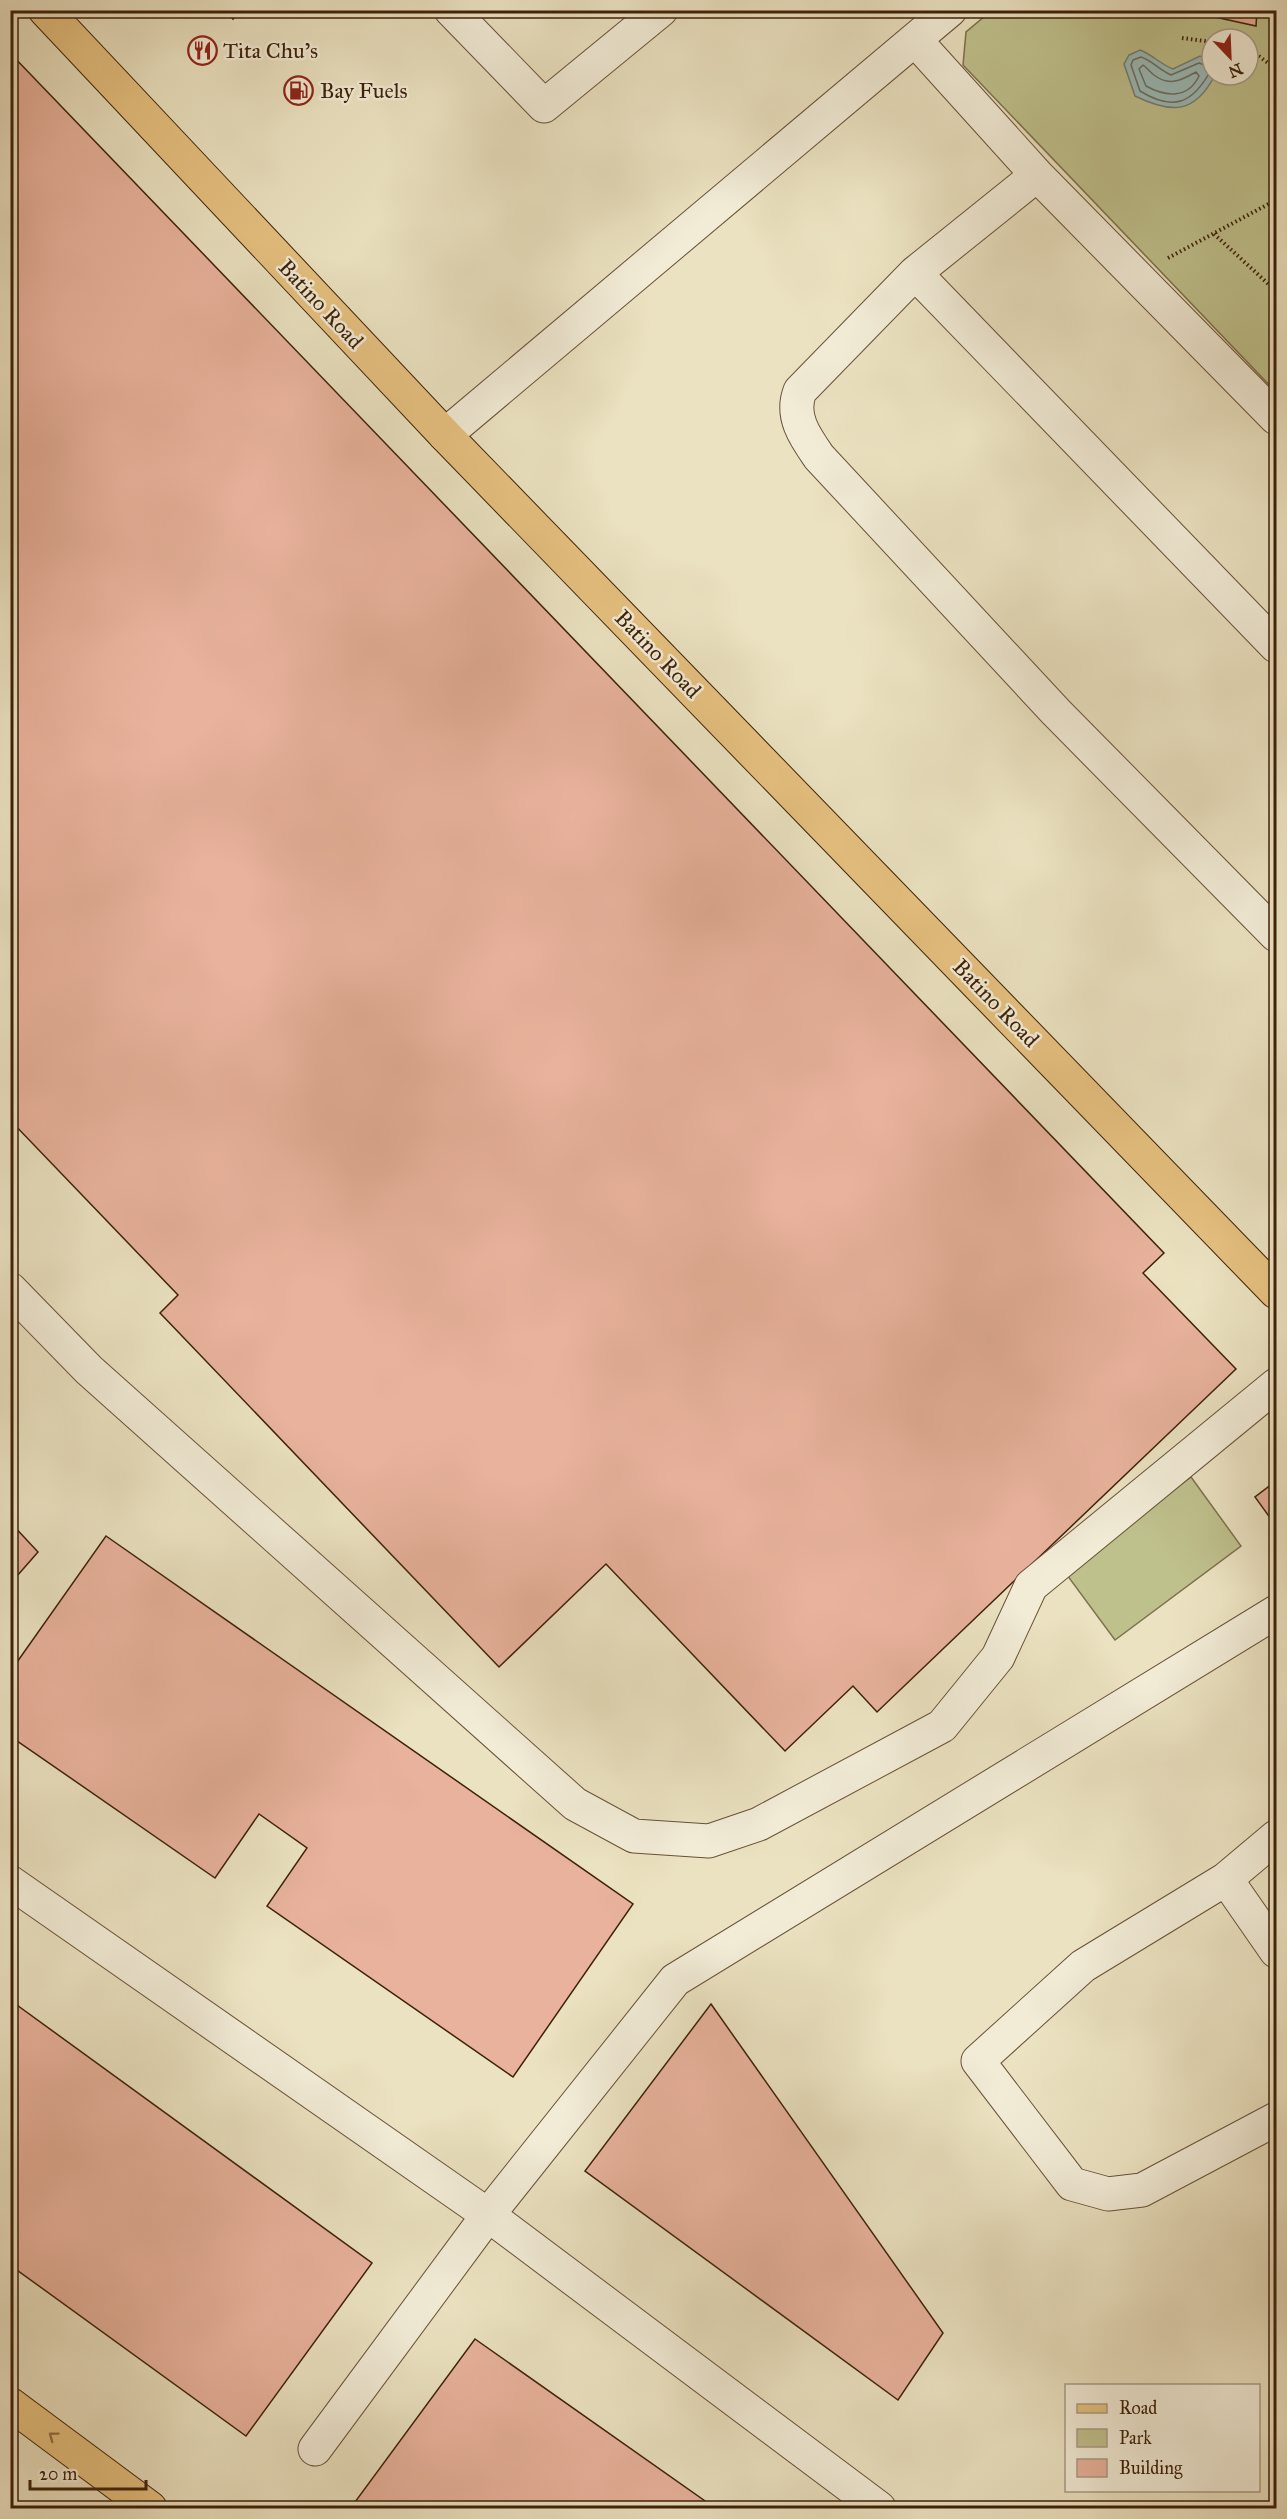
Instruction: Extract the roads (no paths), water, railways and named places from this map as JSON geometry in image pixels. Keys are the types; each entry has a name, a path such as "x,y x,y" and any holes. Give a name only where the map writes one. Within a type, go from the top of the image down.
{"main road":[{"name":"Batino Road","path":"45,10 445,435 1276,1292"},
{"path":"10,2404 150,2508"}],"street":[{"path":"451,10 544,106 661,10"},
{"path":"445,435 916,41 950,10"},
{"path":"916,41 1037,175 1276,418"},
{"path":"1037,175 915,273 800,391 797,410 798,423 819,457 1056,712 1276,935"},
{"path":"915,273 1276,646"},
{"path":"10,1289 89,1370 575,1804 634,1836 709,1841 759,1824 942,1726 998,1657 1031,1586 1276,1384"},
{"path":"315,2449 488,2215 675,1980 1276,1612"},
{"path":"1276,1837 1226,1879 1083,1966 978,2061 1072,2184 1108,2194 1142,2190 1276,2119"},
{"path":"1226,1879 1276,1951"},
{"path":"10,1882 488,2215 879,2508"}],"water":[{"path":"1140,50 1173,69 1200,56 1200,87 1208,87 1191,104 1181,107 1171,108 1148,102 1135,96 1124,64 1129,55"}],"place":[{"name":"Tita Chu's","path":"202,50"},
{"name":"Bay Fuels","path":"299,90"}]}
